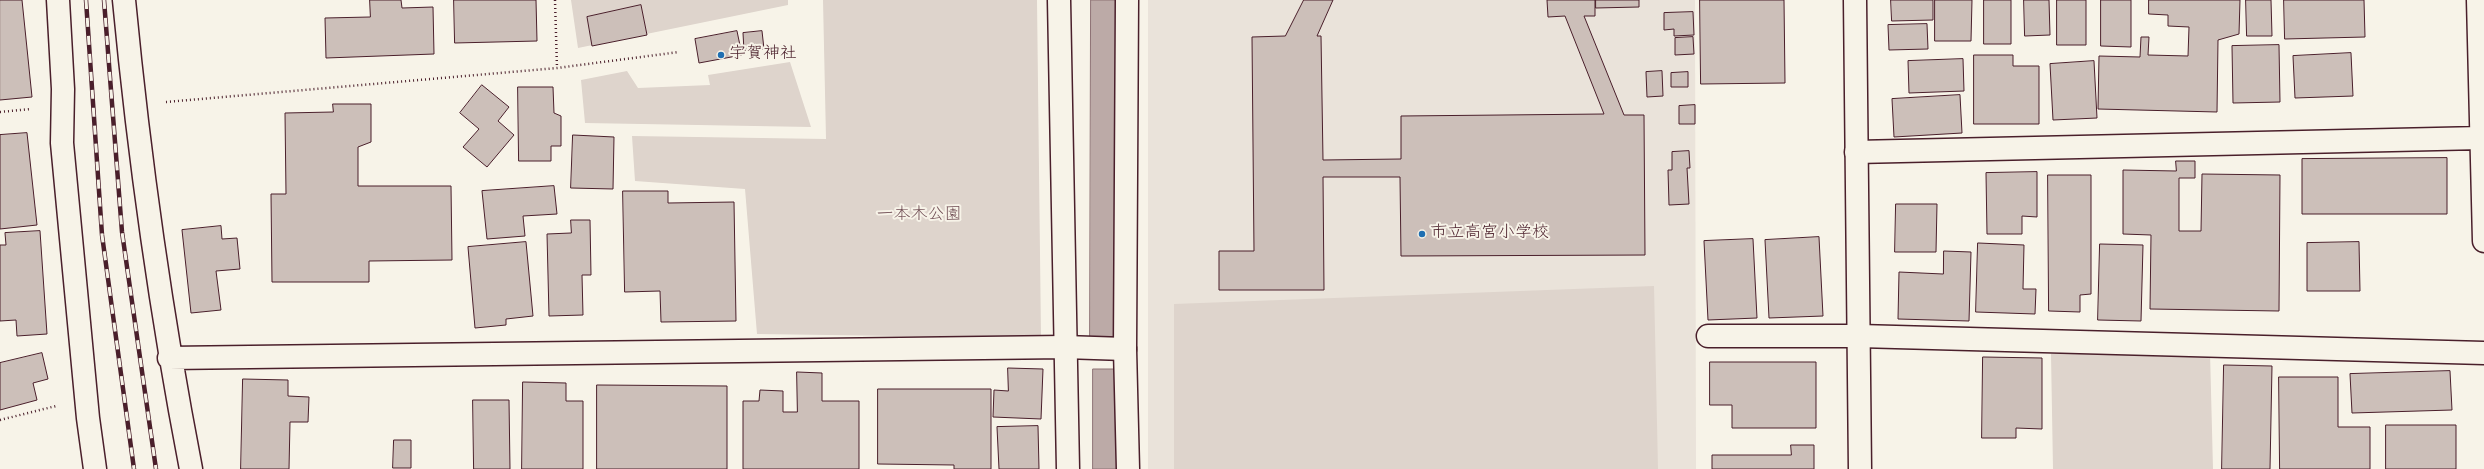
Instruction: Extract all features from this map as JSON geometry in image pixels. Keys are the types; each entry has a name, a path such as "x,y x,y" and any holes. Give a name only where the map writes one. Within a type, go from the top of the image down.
{"street":[{"path":"58,0 62,89 62,143 88,418 95,469"},
{"path":"124,0 134,109 169,358 191,469"},
{"path":"1059,0 1064,348 1068,469"},
{"path":"1127,0 1125,349 1128,469"},
{"path":"1855,0 1860,469"},
{"path":"2478,0 2484,241"},
{"path":"1856,152 2481,138"},
{"path":"1708,336 1859,336 2484,353"},
{"path":"169,358 1064,348 1125,349"}],"path":[{"path":"555,0 557,68"},
{"path":"160,102 557,68 679,52"},
{"path":"0,112 35,108"},
{"path":"0,420 60,405"}],"shaded area":[{"path":"1091,0 1116,0 1115,337 1090,337"},
{"name":"市立高宮小学校","path":"1148,0 1695,0 1696,469 1148,469"},
{"path":"1093,369 1119,369 1120,469 1093,469"}],"green space":[{"path":"571,0 788,0 788,5 578,48"},
{"name":"一本木公園","path":"823,0 1037,0 1041,338 757,334 745,189 635,181 632,136 826,139"},
{"path":"790,62 811,127 585,123 581,80 627,71 638,88 710,85 708,75"},
{"path":"1654,286 1658,469 1174,469 1174,304"},
{"path":"2210,352 2213,469 2053,469 2051,354"}],"building":[{"path":"0,0 22,0 32,97 0,100"},
{"path":"370,0 401,0 402,8 433,7 434,54 326,58 325,18 370,17"},
{"path":"454,0 536,0 537,41 455,43"},
{"path":"1304,0 1333,0 1317,36 1321,36 1323,160 1401,159 1401,116 1604,114 1565,16 1548,17 1547,0 1595,0 1595,16 1584,16 1624,115 1644,115 1645,255 1401,256 1400,177 1323,177 1324,290 1219,290 1219,251 1254,251 1252,37 1285,36"},
{"path":"1596,0 1639,0 1639,7 1596,8"},
{"path":"1700,0 1784,0 1785,83 1701,84"},
{"path":"1891,0 1933,0 1933,20 1892,21"},
{"path":"1935,0 1972,0 1971,41 1935,41"},
{"path":"1984,0 2011,0 2011,44 1984,44"},
{"path":"2024,0 2049,0 2050,35 2025,36"},
{"path":"2057,0 2086,0 2086,45 2057,45"},
{"path":"2101,0 2131,0 2131,47 2101,46"},
{"path":"2149,0 2240,0 2239,34 2218,40 2217,112 2098,109 2099,56 2140,57 2141,37 2149,37 2148,55 2188,56 2189,27 2168,26 2168,15 2149,14"},
{"path":"2246,0 2271,0 2272,36 2247,36"},
{"path":"2284,0 2364,0 2365,37 2285,39"},
{"path":"641,5 647,35 592,46 587,17"},
{"path":"1693,12 1694,35 1674,36 1674,29 1664,30 1664,13"},
{"path":"1927,24 1928,49 1889,50 1888,25"},
{"path":"737,31 742,55 699,63 695,39"},
{"path":"762,31 764,49 744,51 743,33"},
{"path":"1693,37 1694,54 1675,55 1675,38"},
{"path":"2279,45 2280,102 2233,103 2232,46"},
{"path":"2351,53 2353,96 2295,98 2293,56"},
{"path":"1974,55 2013,55 2013,66 2039,66 2039,124 1974,124"},
{"path":"1963,59 1964,91 1909,93 1908,61"},
{"path":"2094,61 2097,118 2053,120 2050,64"},
{"path":"1662,71 1663,96 1647,97 1646,72"},
{"path":"1688,72 1688,87 1671,87 1671,73"},
{"path":"482,85 509,107 498,121 514,135 487,167 463,147 479,129 460,113"},
{"path":"518,87 553,87 554,113 561,116 561,146 551,146 551,161 519,161"},
{"path":"1960,95 1962,133 1894,137 1892,99"},
{"path":"333,104 371,104 371,142 358,147 358,186 451,186 452,260 369,261 369,282 272,282 271,194 286,194 285,113 333,112"},
{"path":"1695,105 1695,124 1679,124 1679,106"},
{"path":"27,133 37,225 0,229 0,135"},
{"path":"573,135 614,137 613,189 571,188"},
{"path":"1689,151 1690,168 1687,168 1689,204 1669,205 1668,170 1672,170 1672,152"},
{"path":"2447,158 2447,214 2302,214 2302,159"},
{"path":"2176,161 2195,161 2195,178 2179,178 2179,231 2201,231 2202,174 2280,175 2279,311 2150,309 2151,235 2123,234 2123,170 2176,171"},
{"path":"2037,172 2037,217 2022,216 2022,234 1987,234 1986,173"},
{"path":"2048,175 2091,175 2091,294 2080,295 2080,312 2049,311"},
{"path":"554,186 557,214 523,216 525,236 487,239 482,191"},
{"path":"623,191 668,191 668,203 734,202 736,321 661,322 660,291 625,292"},
{"path":"1896,204 1937,204 1936,252 1895,252"},
{"path":"571,220 590,220 591,275 582,275 583,315 549,316 547,234 571,233"},
{"path":"221,226 222,239 237,238 240,269 216,271 221,310 191,313 182,230"},
{"path":"40,231 47,334 17,336 16,320 0,321 0,245 6,245 5,233"},
{"path":"1819,237 1823,316 1769,318 1765,240"},
{"path":"1753,239 1757,318 1708,320 1704,241"},
{"path":"526,242 533,316 506,319 506,325 475,328 468,247"},
{"path":"2359,242 2360,291 2307,291 2307,243"},
{"path":"1978,243 2024,245 2023,289 2036,289 2035,314 1976,312"},
{"path":"2100,244 2143,245 2141,321 2098,320"},
{"path":"1944,251 1971,252 1969,321 1898,319 1899,272 1943,274"},
{"path":"42,353 48,379 33,383 37,400 0,410 0,363"},
{"path":"1983,357 2042,358 2042,429 2016,428 2016,438 1982,438"},
{"path":"1710,362 1816,362 1816,428 1732,428 1732,405 1710,405"},
{"path":"2224,365 2272,366 2270,469 2222,469"},
{"path":"1008,368 1043,369 1041,419 993,417 994,390 1008,391"},
{"path":"2450,371 2452,410 2352,413 2350,374"},
{"path":"797,372 822,373 822,401 859,401 859,469 743,469 743,401 759,401 760,390 783,391 783,412 797,412"},
{"path":"2279,377 2338,377 2338,427 2370,427 2370,469 2280,469"},
{"path":"243,379 288,380 288,396 309,397 308,422 290,422 289,469 241,469"},
{"path":"523,382 566,383 566,401 583,401 583,469 522,469"},
{"path":"597,385 727,386 727,469 597,469"},
{"path":"878,389 991,389 991,469 954,469 954,465 878,464"},
{"path":"473,400 509,400 510,469 474,469"},
{"path":"2386,425 2456,425 2456,469 2386,469"},
{"path":"1038,426 1039,469 999,469 997,427"},
{"path":"394,440 411,440 411,468 393,468"},
{"path":"1791,445 1814,445 1814,469 1712,469 1712,455 1791,455"}],"railway":[{"path":"86,0 102,235 134,469"},
{"path":"104,0 122,232 156,469"}],"place":[{"name":"宇賀神社","path":"721,55"},
{"name":"市立高宮小学校","path":"1422,234"}]}
